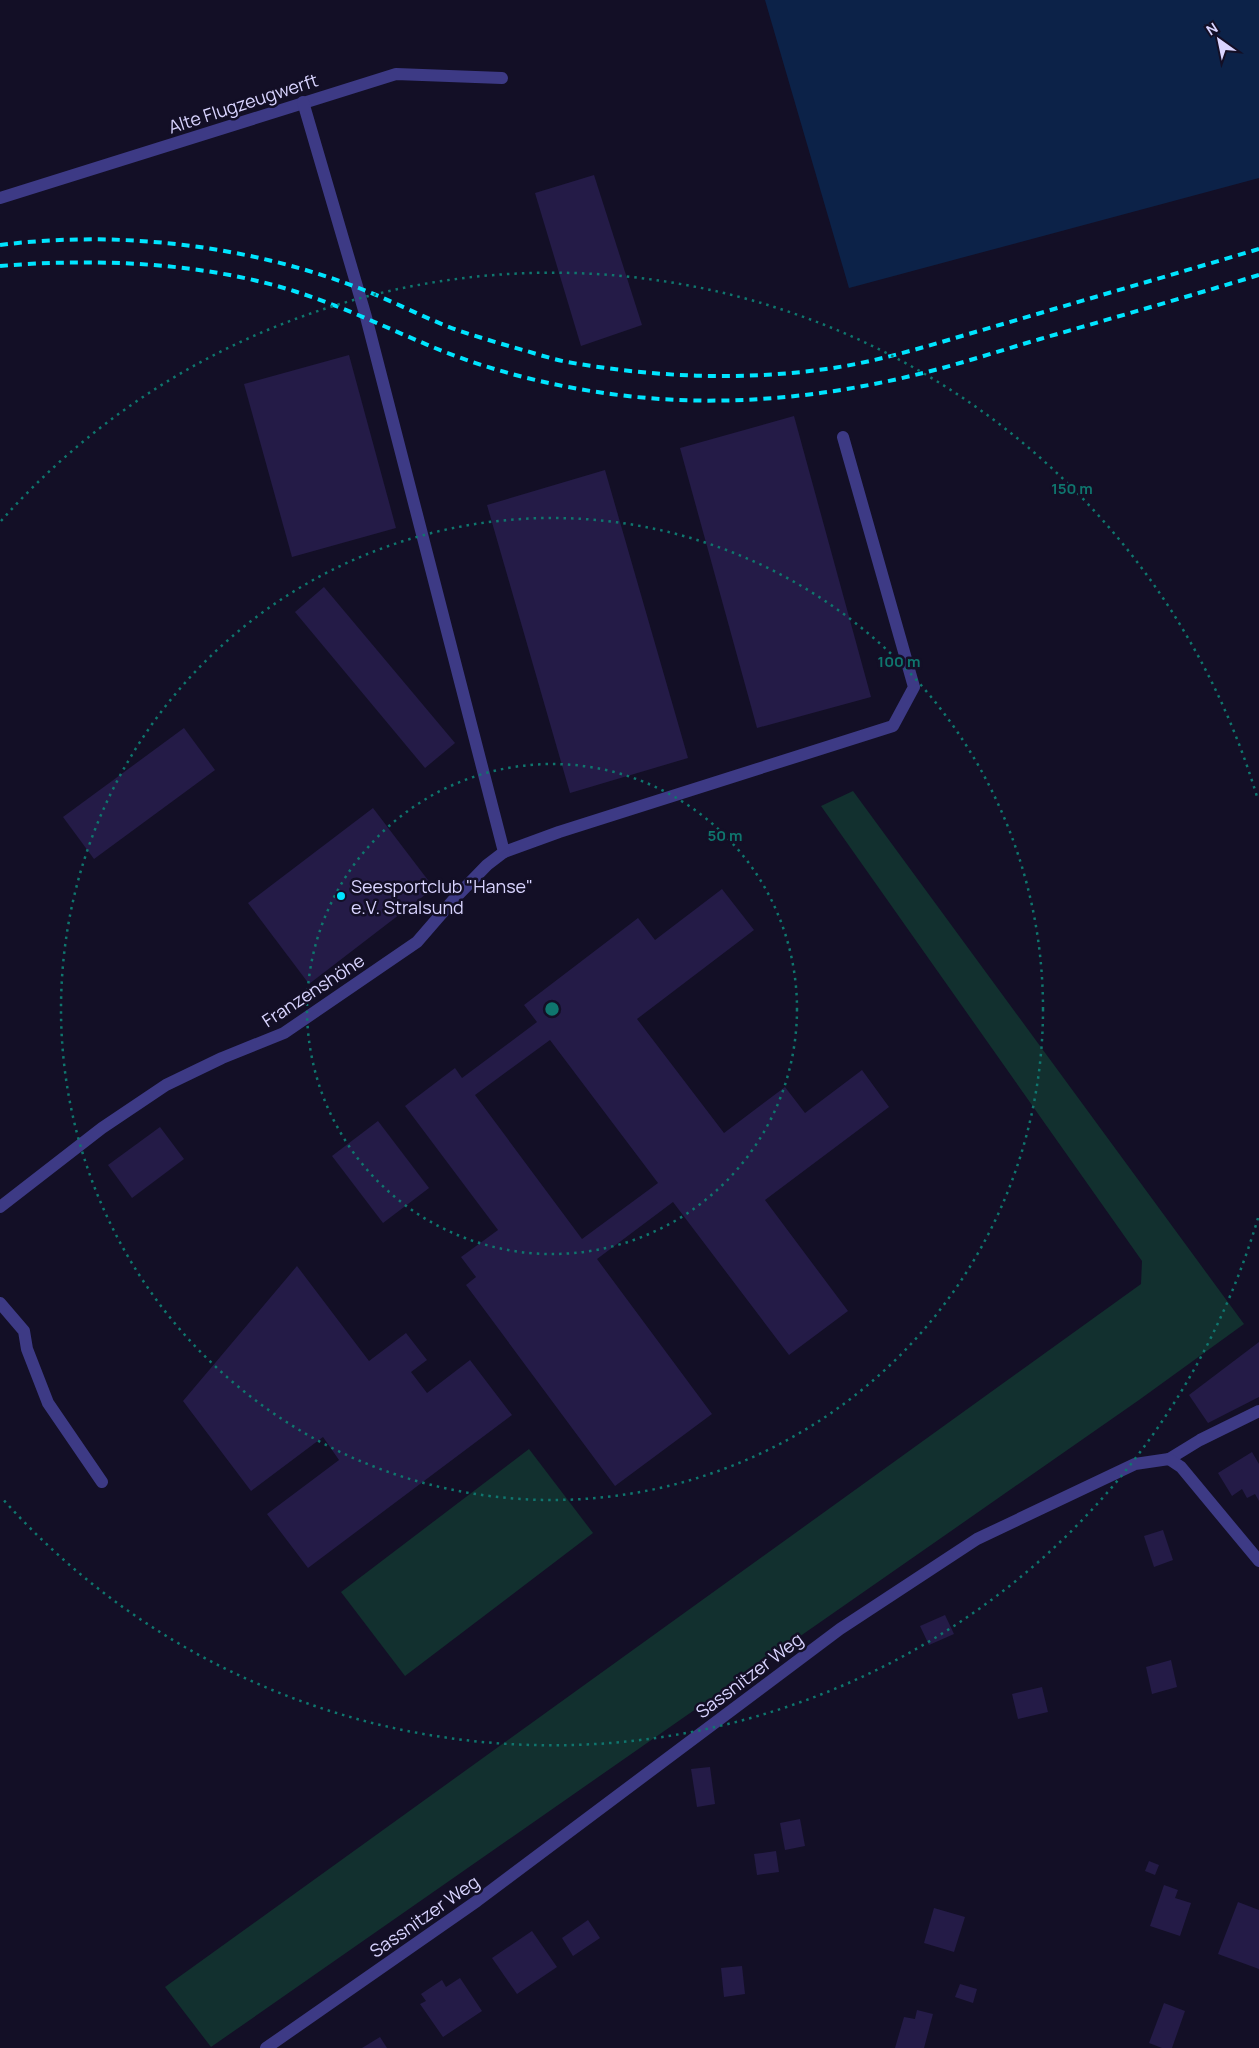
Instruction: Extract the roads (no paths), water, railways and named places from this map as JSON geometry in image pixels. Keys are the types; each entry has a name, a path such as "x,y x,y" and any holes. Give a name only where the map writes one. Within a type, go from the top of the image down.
{"street":[{"name":"Alte Flugzeugwerft","path":"0,198 396,74 502,78"},
{"path":"303,102 366,317 504,852 559,832 893,726 914,688 844,438"},
{"name":"Franzenshöhe","path":"0,1207 102,1128 166,1085 222,1058 284,1033 410,948 456,897 504,852"},
{"path":"0,1303 24,1331 27,1349 48,1402 102,1482"},
{"path":"1259,1411 1200,1440 1169,1459 1181,1467 1259,1561"},
{"name":"Sassnitzer Weg","path":"266,2048 477,1901 840,1628 977,1539 1135,1464 1169,1459"}],"water":[{"path":"765,0 1259,0 1259,178 849,288"}],"railway":[{"path":"0,245 91,239 182,245 228,252 316,273 372,293 460,331 567,362 632,371 696,376 793,373 871,361 1259,249"},
{"path":"0,266 74,262 112,263 187,268 225,274 261,282 315,298 435,348 478,364 522,377 566,387 611,394 688,400 764,399 802,395 840,390 915,375 1259,275"}],"place":[{"name":"Seesportclub \"Hanse\" e.V. Stralsund","path":"341,896"}]}
